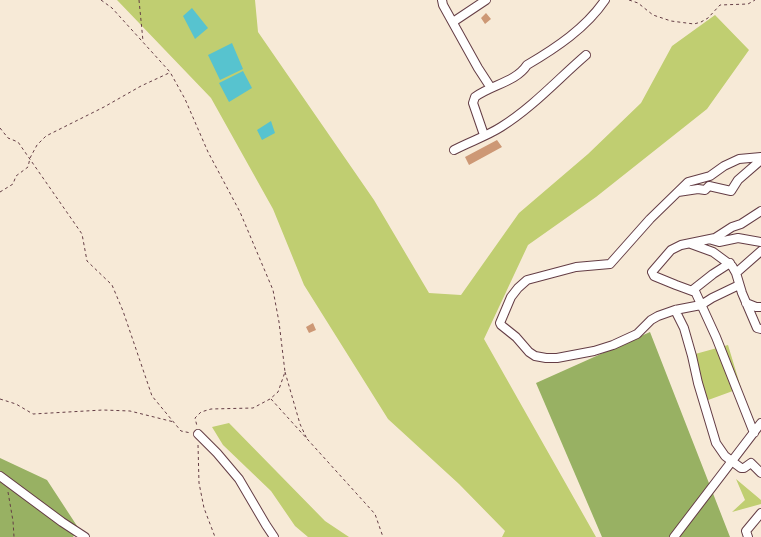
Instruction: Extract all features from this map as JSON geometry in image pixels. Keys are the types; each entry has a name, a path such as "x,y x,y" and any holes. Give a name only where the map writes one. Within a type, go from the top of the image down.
{"street":[{"path":"442,0 443,6 491,88"},
{"path":"453,22 486,0"},
{"path":"484,135 473,103 475,97 524,70 527,65 557,46 577,31 605,0"},
{"path":"454,150 500,128 525,110 586,55"},
{"path":"739,285 701,305 675,310 658,316 651,320 637,334 613,345 594,351 557,358 535,356 529,352 516,337 502,327 500,323 511,297 527,280 576,267 610,264 677,192 692,180 698,180 710,176 735,160 761,157"},
{"path":"677,192 698,189 705,190 709,186 731,191 738,180 761,160"},
{"path":"695,292 671,283 652,274 652,272 671,250 681,246 712,240 761,211"},
{"path":"712,240 719,242 738,238 761,242"},
{"path":"692,244 714,252 730,263 736,273 739,285 757,328 761,329"},
{"path":"736,273 761,251"},
{"path":"730,263 694,288 716,337 754,433"},
{"path":"746,303 756,307 761,307"},
{"path":"675,310 684,328 716,444 724,456 731,462 742,469 751,463 761,473"},
{"path":"674,537 761,423"},
{"path":"198,434 217,453 239,479 274,537"},
{"path":"2,478 85,537"},
{"path":"748,537 746,531 761,513"}],"path":[{"path":"101,0 112,8 170,72 185,99 208,152 240,212 273,290 279,322 285,372 300,424 307,439"},
{"path":"139,0 143,41"},
{"path":"629,0 638,3 653,15 670,21 694,24 708,18 720,5 748,4 755,0"},
{"path":"0,192 13,184 16,176 28,167 30,158 37,145 46,136 170,72"},
{"path":"0,128 8,138 18,142 30,158 82,234 87,261 112,285 123,311 152,396 181,431 198,434"},
{"path":"215,537 204,508 199,483 198,434 195,418 201,412 212,409 253,408 270,399 278,392 285,372"},
{"path":"0,398 16,404 33,414 103,410 130,411 174,422"},
{"path":"270,399 375,514 382,537"},
{"path":"2,478 9,495 14,537"}],"green space":[{"path":"117,0 255,0 258,32 374,200 429,293 461,295 519,213 588,154 641,103 672,46 715,15 749,50 707,109 596,197 528,245 484,339 596,537 502,537 505,531 459,484 388,419 304,285 273,209 211,98"},
{"path":"650,332 730,537 602,537 536,383"},
{"path":"728,345 741,388 700,403 688,356"},
{"path":"229,423 325,521 349,537 308,537 295,526 271,491 223,445 212,427"},
{"path":"0,458 47,480 79,529 73,537 0,537"},
{"path":"736,479 761,500 761,504 732,512 745,500"}],"water":[{"path":"192,8 208,28 195,39 183,16"},
{"path":"232,43 243,69 220,80 208,55"},
{"path":"243,71 252,88 229,102 219,83"},
{"path":"271,121 275,133 262,140 257,130"}],"building":[{"path":"486,13 491,19 485,24 481,18"},
{"path":"497,140 502,147 469,165 465,157"},
{"path":"313,323 316,330 309,333 306,327"}]}
